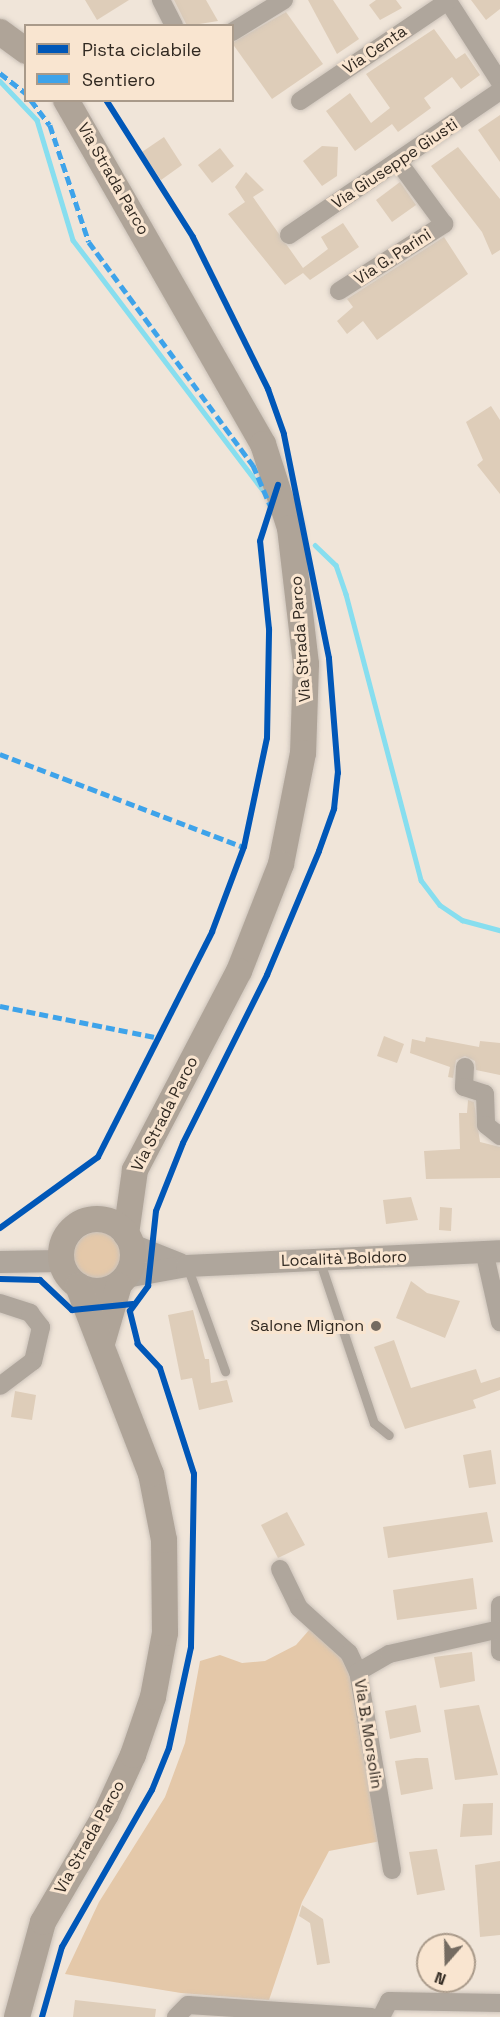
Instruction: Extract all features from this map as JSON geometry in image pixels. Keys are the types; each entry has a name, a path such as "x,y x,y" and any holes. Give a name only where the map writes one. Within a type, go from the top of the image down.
{"main road":[{"path":"0,32 24,50"},
{"name":"Via Strada Parco","path":"67,102 263,444 290,528 306,664 298,790 269,901 239,971 135,1170 129,1239"},
{"path":"102,1343 123,1281 129,1239 107,1221 85,1221 66,1237 62,1261 78,1286 99,1292 123,1281"},
{"name":"Via Strada Parco","path":"17,2017 43,1922 106,1814 133,1755 153,1696 165,1633 165,1540 151,1474 78,1286"}],"street":[{"path":"161,0 173,24"},
{"path":"234,31 284,0"},
{"path":"448,0 500,82"},
{"name":"Via Centa","path":"300,101 448,0"},
{"name":"Via Giuseppe Giusti","path":"289,235 400,164 500,91"},
{"name":"Via G. Parini","path":"339,291 444,224 400,164"},
{"path":"465,1067 464,1088 484,1094 486,1125 500,1136"},
{"name":"Località Boldoro","path":"129,1239 187,1266"},
{"path":"492,1252 500,1322"},
{"name":"Località Boldoro","path":"123,1281 187,1266 492,1252"},
{"path":"0,1263 62,1261"},
{"path":"0,1303 30,1313 41,1327 33,1361 0,1386"},
{"path":"280,1569 299,1608 349,1653 358,1672"},
{"path":"500,1605 498,1629 500,1652"},
{"name":"Via B. Morsolin","path":"392,1870 358,1672 388,1654 498,1629"},
{"path":"381,2017 389,2001 500,2003"},
{"path":"176,2017 188,2005 372,2017"}],"lane":[{"path":"319,1259 374,1423 388,1434"},
{"path":"187,1266 225,1371"}],"shaded area":[{"path":"93,1232 103,1232 115,1239 122,1251 122,1261 115,1273 103,1280 93,1280 78,1269 74,1261 74,1251 85,1236"},
{"path":"310,1629 348,1660 381,1841 329,1851 302,1902 269,2000 181,1993 65,1974 99,1902 165,1797 185,1743 200,1661 220,1655 242,1663 265,1661 296,1645"}],"building":[{"path":"85,0 129,0 97,20"},
{"path":"174,0 206,0 218,21 199,24 186,24"},
{"path":"308,0 333,0 359,39 337,54"},
{"path":"376,0 396,0 402,8 380,20 369,5"},
{"path":"471,0 500,0 500,9 486,20"},
{"path":"286,12 323,64 272,99 234,46 234,42"},
{"path":"434,29 456,59 465,53 480,75 461,89 452,77 424,98 431,108 398,132 392,124 355,151 326,111 350,93 371,123 390,108 366,74"},
{"path":"500,115 500,162 478,130"},
{"path":"164,137 182,165 161,180 142,152"},
{"path":"322,146 338,147 337,176 322,186 303,161"},
{"path":"458,147 500,199 500,250 492,255 482,232 431,166"},
{"path":"220,148 234,166 212,183 198,165"},
{"path":"246,172 264,190 253,197 303,268 328,249 321,237 343,223 359,247 310,280 303,273 285,285 228,214 245,202 235,187"},
{"path":"400,182 416,205 392,222 376,200"},
{"path":"444,237 468,274 377,340 363,321 347,334 337,321 353,307 347,299"},
{"path":"491,406 500,420 500,494 477,465 483,460 466,422"},
{"path":"384,1036 404,1044 397,1063 377,1056"},
{"path":"426,1037 479,1047 480,1041 500,1043 500,1075 476,1070 475,1061 465,1056 456,1060 453,1078 448,1077 450,1067 410,1053 412,1039 425,1042"},
{"path":"468,1100 474,1102 480,1142 500,1147 500,1178 426,1179 424,1151 460,1149 459,1113 467,1113"},
{"path":"411,1197 418,1220 386,1224 383,1200"},
{"path":"440,1207 452,1208 451,1231 439,1230"},
{"path":"411,1281 427,1293 460,1301 445,1338 396,1318"},
{"path":"193,1310 205,1359 209,1359 211,1383 227,1380 233,1402 199,1410 192,1378 181,1380 168,1315"},
{"path":"394,1340 411,1388 476,1369 481,1383 500,1377 500,1390 473,1400 476,1408 405,1429 374,1347"},
{"path":"15,1391 36,1395 32,1420 11,1417"},
{"path":"491,1450 496,1484 469,1488 463,1455"},
{"path":"287,1512 305,1545 278,1558 261,1525"},
{"path":"487,1512 493,1542 388,1558 383,1527"},
{"path":"473,1578 477,1609 397,1620 393,1590"},
{"path":"472,1652 475,1681 440,1688 434,1657"},
{"path":"416,1705 421,1732 390,1739 385,1711"},
{"path":"479,1705 498,1775 455,1780 444,1710"},
{"path":"428,1758 433,1789 401,1795 395,1761"},
{"path":"493,1803 492,1835 460,1837 463,1804"},
{"path":"437,1849 445,1890 417,1895 409,1852"},
{"path":"500,1861 500,1935 480,1937 475,1865"},
{"path":"302,1905 323,1919 330,1963 317,1965 310,1923 299,1916"},
{"path":"75,2000 156,2009 155,2017 73,2017"}],"waterway":[{"path":"0,81 37,120 73,240 262,489"},
{"path":"315,545 336,565 346,594 421,880 440,905 462,920 500,930"}],"marked path":[{"path":"0,73 24,91"},
{"path":"33,102 50,125 89,242 253,465 271,507"},
{"path":"0,754 244,847"},
{"path":"0,1006 160,1038"}],"cycle path":[{"path":"42,2017 62,1947 152,1790 169,1748 191,1647 194,1474 160,1368 138,1344 130,1311 148,1286 156,1211 183,1143 267,975 319,851 334,809 338,773 329,658 284,434 268,389 193,237 107,102"},
{"path":"0,1228 98,1157 212,932 244,847 267,738 269,629 260,541 278,485"},
{"path":"0,1279 40,1280 72,1310 133,1304"}],"place":[{"name":"Salone Mignon","path":"376,1326"}]}
